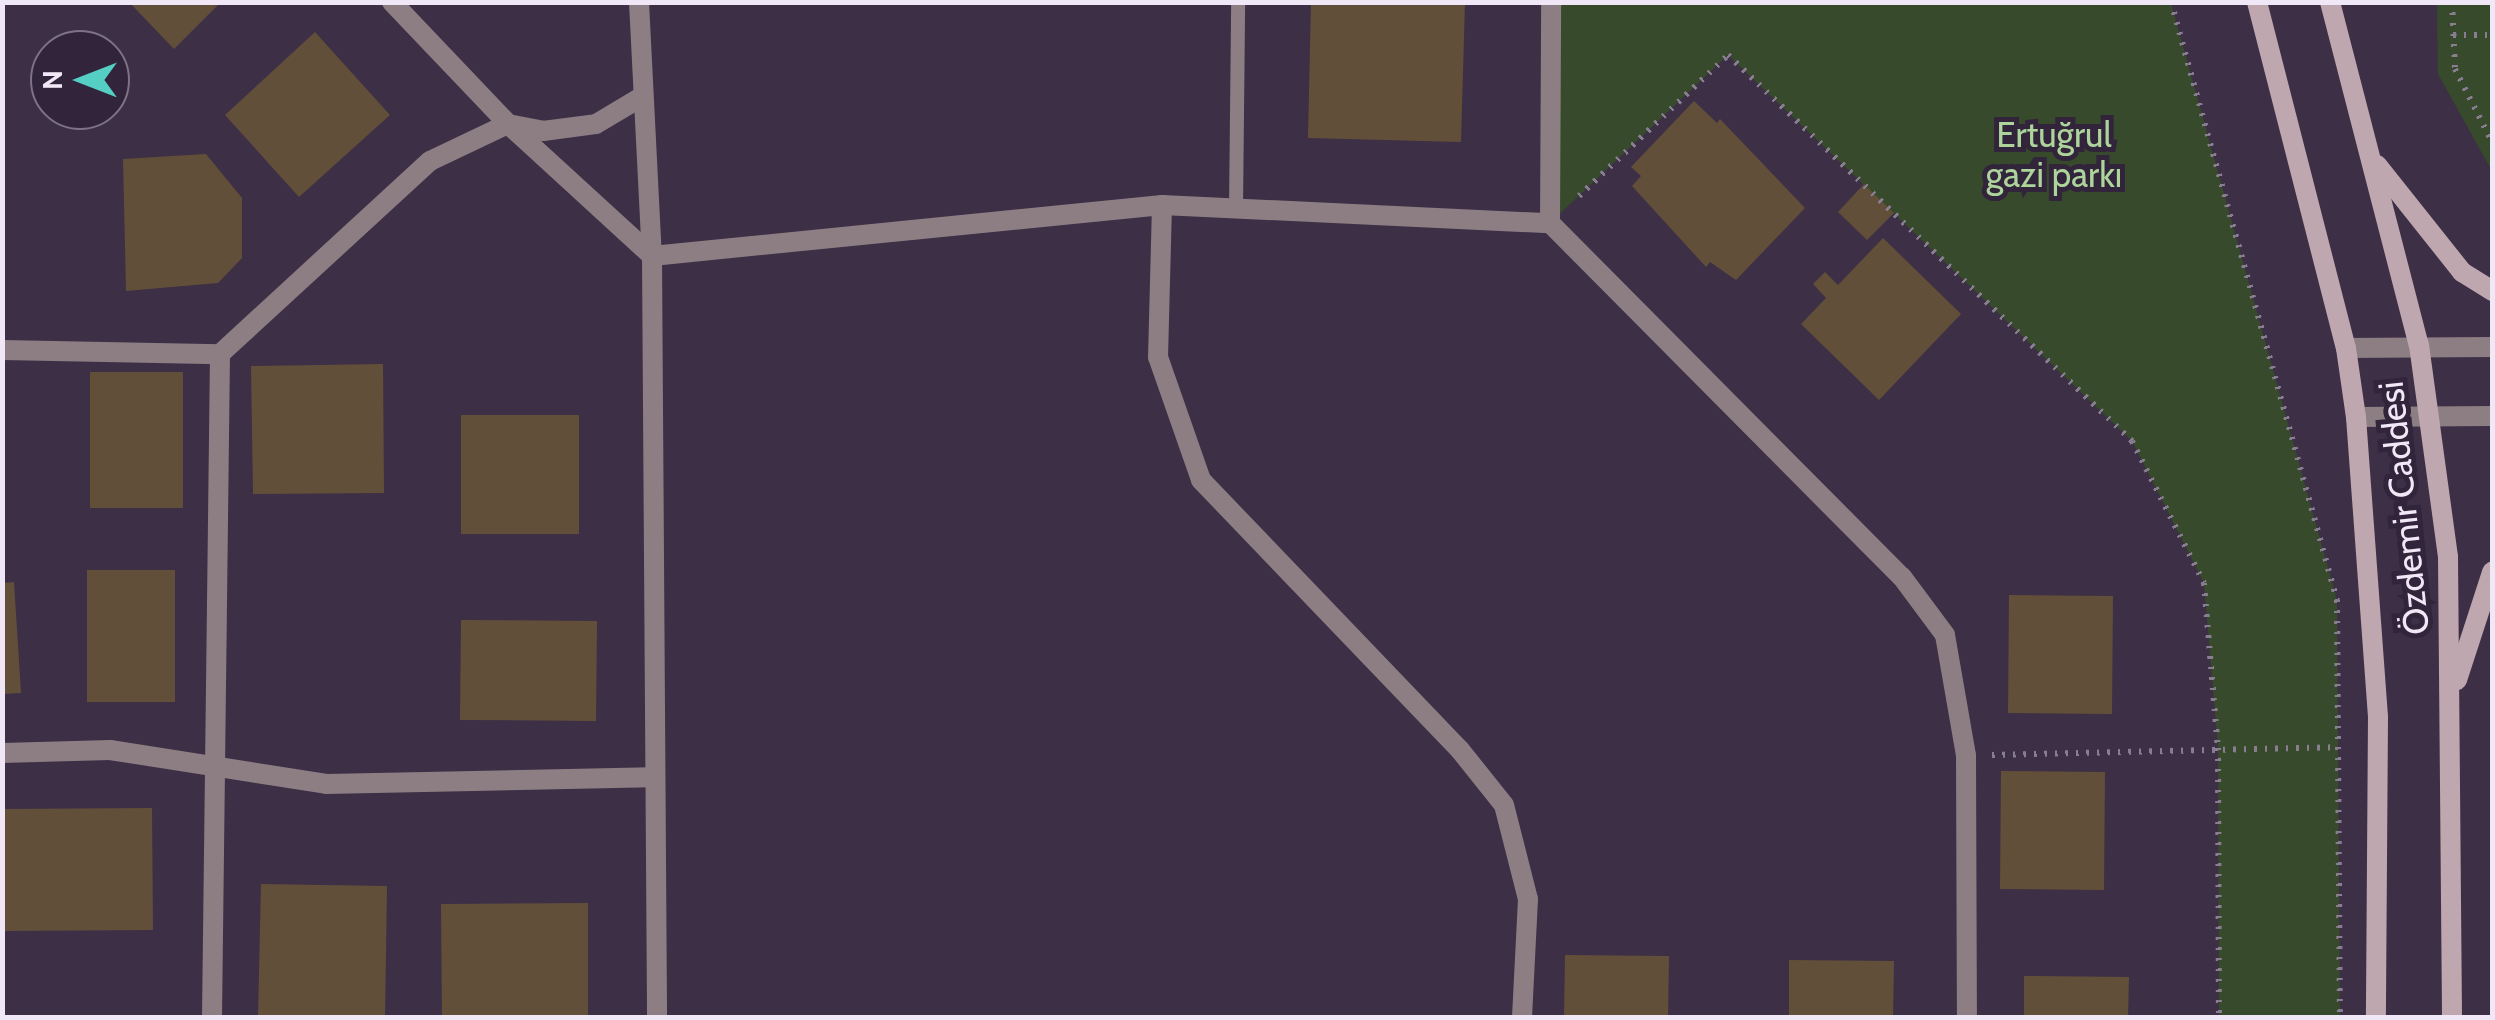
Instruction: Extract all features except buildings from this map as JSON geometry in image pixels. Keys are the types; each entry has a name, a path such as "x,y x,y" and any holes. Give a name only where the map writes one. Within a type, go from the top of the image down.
{"main road":[{"name":"Özdemir Caddesi","path":"2256,2 2346,348 2356,417 2378,717 2376,1018"},
{"name":"Özdemir Caddesi","path":"2330,2 2418,345 2448,557 2452,1018"},
{"path":"2370,157 2462,272 2492,291"},
{"path":"2452,696 2492,572"}],"street":[{"path":"392,2 508,124 652,256 1162,205 1550,223 1902,577 1946,636 1966,756 1967,1018"},
{"path":"638,2 652,256 651,778 657,1018"},
{"path":"1550,223 1551,2"},
{"path":"2,350 220,354 430,161 508,124 572,131 620,113 643,96"},
{"path":"1162,205 1158,357 1201,480 1460,750 1504,805 1528,899 1522,1018"},
{"path":"2346,348 2492,347"},
{"path":"212,1018 220,354"},
{"path":"2356,417 2492,416"},
{"path":"2,753 110,750 214,762 326,784 651,778"}],"lane":[{"path":"1236,208 1238,2"}],"path":[{"path":"2171,2 2337,600 2340,1018"},
{"path":"2452,2 2454,68 2492,142"},
{"path":"2454,35 2492,35"},
{"path":"1550,223 1728,55 2132,441 2204,582 2218,748 2218,1018"},
{"path":"1966,756 2338,746"}],"green space":[{"name":"Ertuğrul gazi parkı","path":"1551,3 2171,3 2337,600 2340,1017 2219,1017 2218,748 2204,583 2132,441 1728,55 1550,223"},
{"path":"2437,3 2492,3 2492,171 2438,74"}]}
